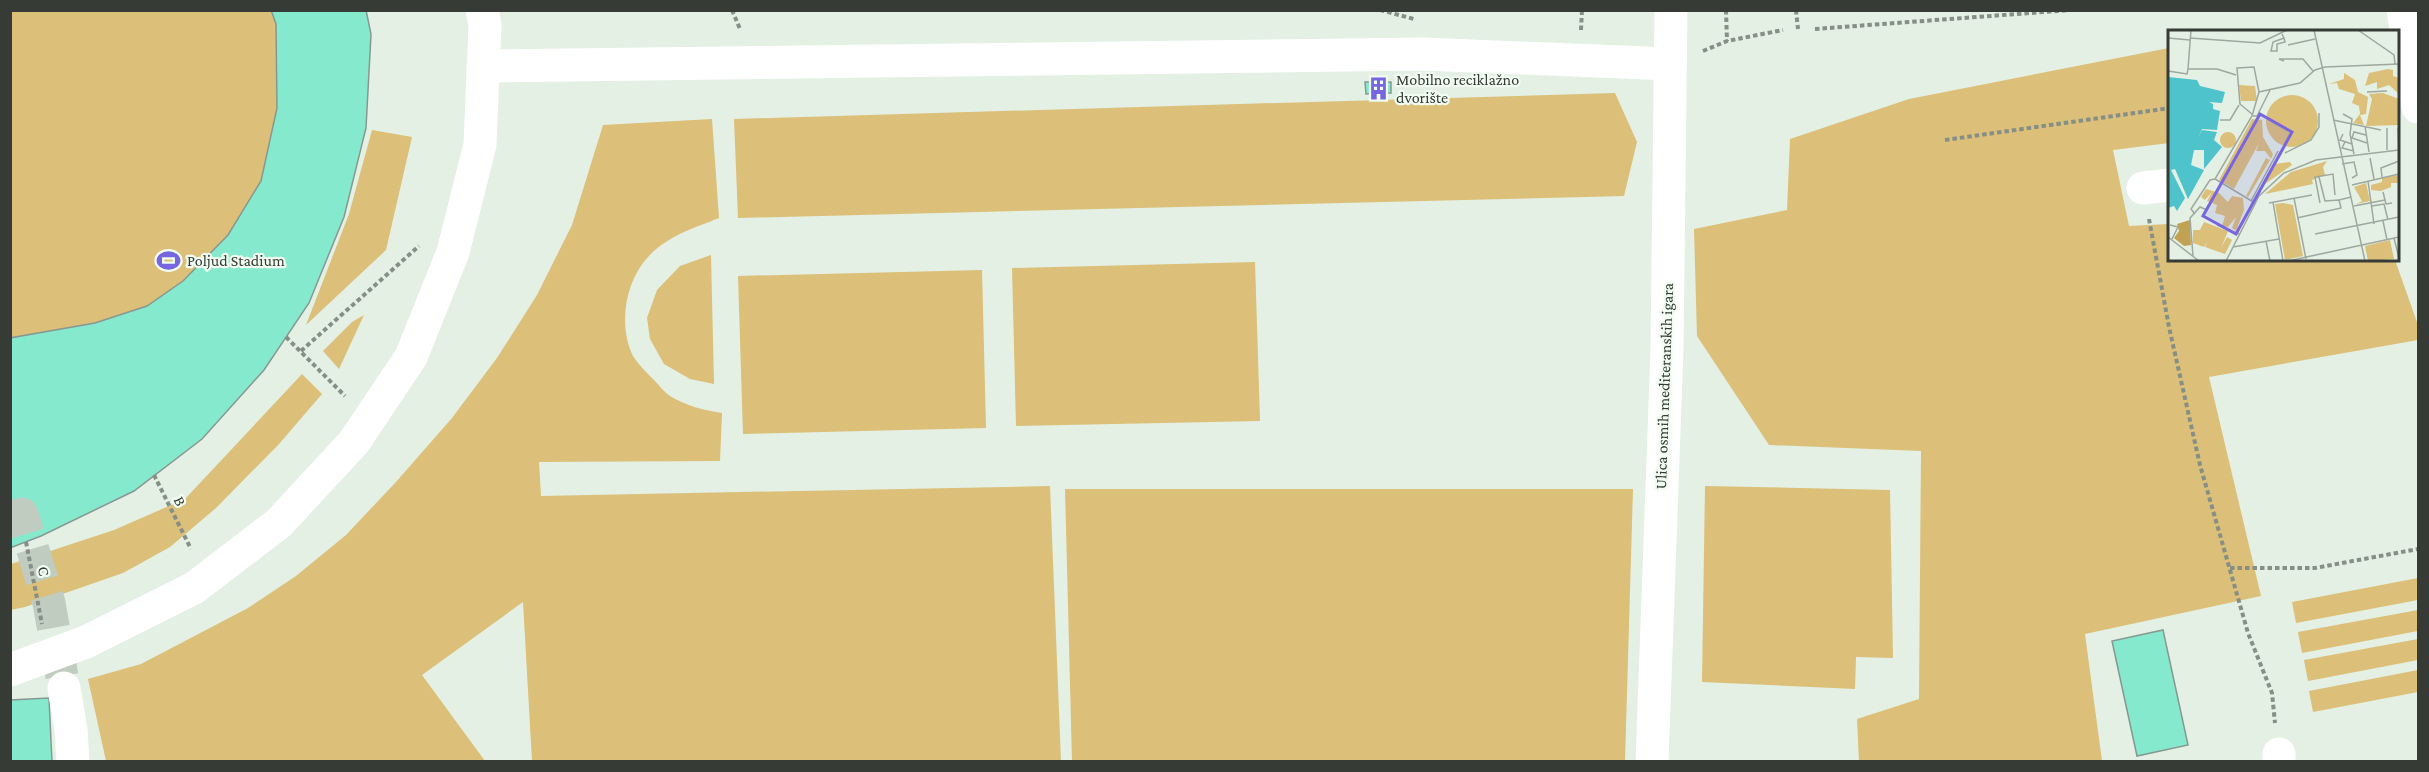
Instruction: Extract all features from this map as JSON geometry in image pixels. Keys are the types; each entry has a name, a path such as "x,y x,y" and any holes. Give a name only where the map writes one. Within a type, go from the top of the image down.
{"street":[{"path":"10,670 86,642 194,588 279,524 354,442 411,357 453,252 480,145 485,25 482,10"},
{"name":"Ulica osmih mediteranskih igara","path":"1652,762 1666,349 1671,10"},
{"path":"2403,10 2418,107"},
{"path":"2399,78 2409,49"},
{"path":"483,66 1423,54 1671,64"},
{"path":"64,688 71,730 73,762"}],"path":[{"path":"1726,10 1727,41"},
{"path":"1796,10 1798,29"},
{"path":"1815,29 2071,10"},
{"path":"1945,140 2168,108"},
{"path":"2156,187 2169,327 2200,465 2248,633 2272,693 2279,758"},
{"path":"301,351 421,244"},
{"path":"286,338 331,382"},
{"name":"B","path":"154,475 185,538"},
{"name":"C","path":"26,542 38,604"},
{"path":"2230,568 2315,568 2418,549"}],"shaded area":[{"name":"Poljud Stadium","path":"10,11 366,11 371,34 366,128 344,217 309,303 264,370 202,439 134,491 11,548"},
{"path":"2168,48 2168,143 2113,150 2129,226 2168,224 2168,261 2395,261 2418,325 2418,340 2209,377 2261,596 2085,634 2102,761 1859,761 1857,719 1919,699 1921,451 1769,445 1697,336 1694,229 1787,210 1790,139 1909,99"},
{"path":"1615,93 1637,142 1624,196 738,218 734,119"},
{"path":"712,119 719,218 672,238 648,257 640,267 629,291 625,318 628,344 633,356 670,396 689,405 722,413 720,461 539,462 541,496 1050,486 1061,761 532,761 523,602 422,675 485,761 106,761 88,679 141,664 248,608 296,576 346,535 396,482 452,418 497,358 537,295 572,225 603,125"},
{"path":"372,130 412,137 386,250 306,325 349,214"},
{"path":"711,255 714,384 690,379 664,364 650,339 647,318 657,290 680,266"},
{"path":"1255,262 1260,421 1016,426 1012,268"},
{"path":"982,270 986,428 743,434 738,276"},
{"path":"364,315 339,369 323,351 352,322"},
{"path":"302,374 322,394 279,444 216,508 170,547 123,573 11,610 11,564 114,530 185,499"},
{"path":"1705,486 1890,490 1893,658 1856,657 1855,689 1702,682"},
{"path":"1065,489 1633,489 1625,761 1072,761"},
{"path":"2418,578 2418,600 2296,623 2292,602"},
{"path":"2418,610 2418,631 2302,653 2298,632"},
{"path":"2418,639 2418,660 2308,681 2304,660"},
{"path":"2418,670 2418,692 2313,712 2309,691"}],"building":[{"path":"271,10 366,10 371,34 366,128 344,217 309,303 264,370 202,439 134,491 41,536 10,548 10,338 95,323 147,306 183,281 228,235 261,181 277,108 276,24"},
{"name":"Mobilno reciklažno dvorište","path":"1365,82 1391,82 1391,93 1366,94"},
{"path":"2163,630 2188,745 2137,756 2112,641"},
{"path":"49,698 52,762 10,762 10,700"}],"tunnel":[{"path":"10,518 22,514 49,603 64,688"}],"place":[{"name":"Mobilno reciklažno dvorište","path":"1378,88"},
{"name":"Poljud Stadium","path":"169,260"}]}
